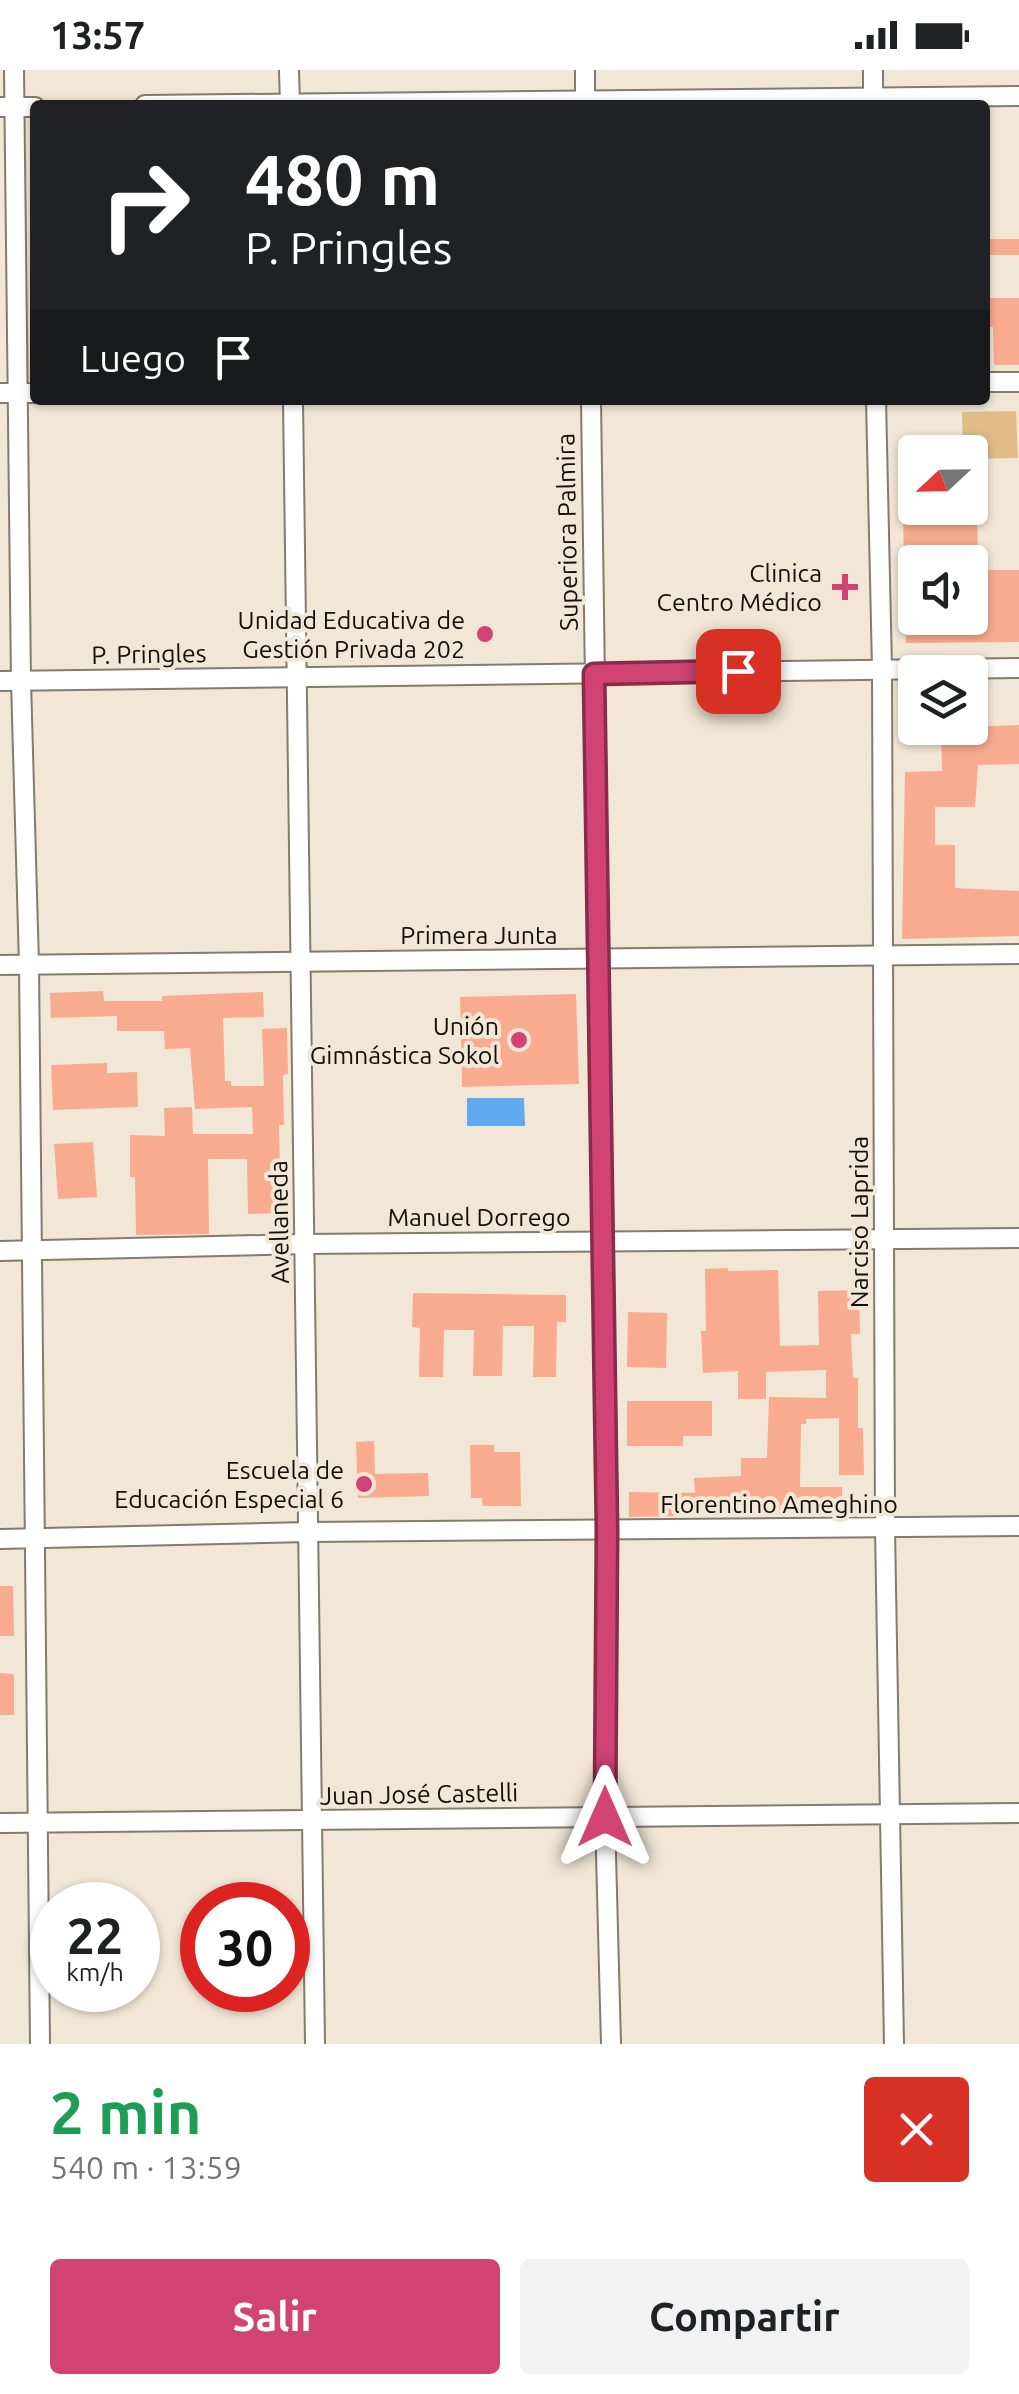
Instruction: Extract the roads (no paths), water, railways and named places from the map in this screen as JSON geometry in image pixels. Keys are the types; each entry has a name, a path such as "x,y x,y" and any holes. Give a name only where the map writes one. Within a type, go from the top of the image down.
{"street":[{"path":"14,70 8,107 27,393 20,681 29,965 40,2044"},
{"path":"289,70 290,100"},
{"path":"585,70 585,100"},
{"path":"873,70 873,100"},
{"path":"902,100 1019,96"},
{"path":"990,382 1019,382"},
{"path":"0,393 27,393"},
{"name":"Avellaneda","path":"294,405 316,2044"},
{"name":"Superiora Palmira","path":"591,405 607,1530 605,1817 611,2044"},
{"name":"Narciso Laprida","path":"876,405 882,668 884,1529 894,2044"},
{"name":"P. Pringles","path":"0,681 1019,668"},
{"name":"Primera Junta","path":"0,965 1019,954"},
{"name":"Manuel Dorrego","path":"0,1251 304,1244 1019,1238"},
{"name":"Florentino Ameghino","path":"0,1539 308,1532 1019,1526"},
{"name":"Juan José Castelli","path":"0,1823 1019,1813"}],"water":[{"path":"467,1098 524,1098 525,1126 467,1126"}],"place":[{"name":"Clinica Centro Médico","path":"845,587"},
{"name":"Unidad Educativa de Gestión Privada 202","path":"485,634"},
{"name":"Unión Gimnástica Sokol","path":"519,1040"},
{"name":"Escuela de Educación Especial 6","path":"364,1484"}]}
